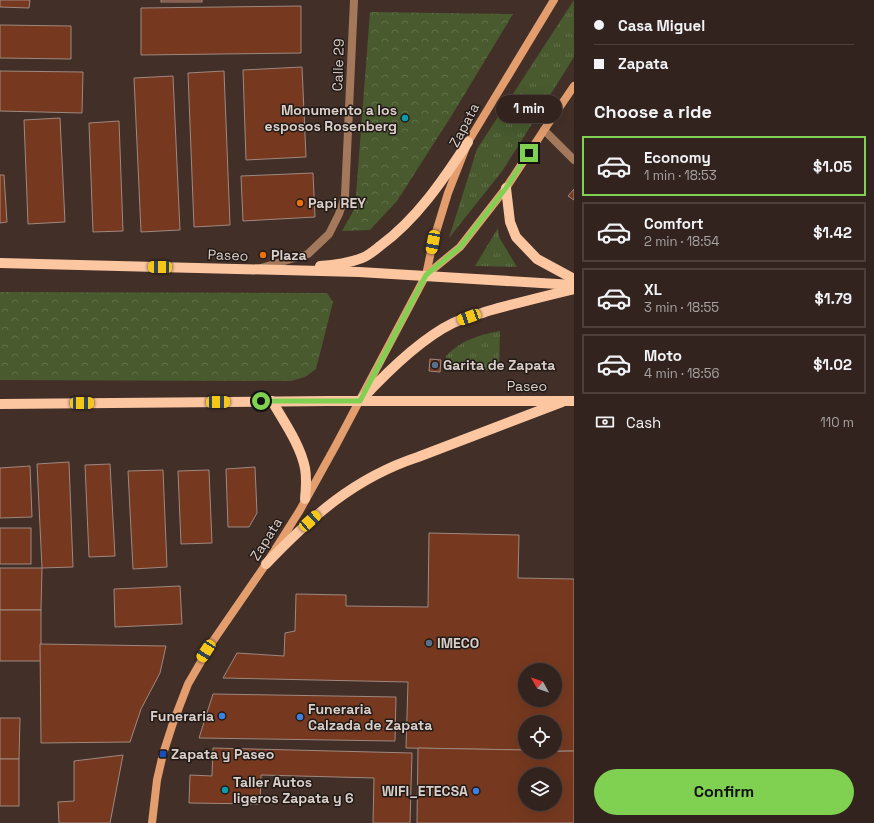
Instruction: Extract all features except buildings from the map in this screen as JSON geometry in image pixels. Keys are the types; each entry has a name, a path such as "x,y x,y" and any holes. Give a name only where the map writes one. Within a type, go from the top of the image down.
{"main road":[{"name":"Zapata","path":"152,823 157,780 163,754 172,723 188,684 213,641 266,564 305,500 360,401 426,275 433,242 448,193 468,142 554,0"},
{"name":"Zapata","path":"426,275 460,247 506,188 574,86"},
{"path":"254,270 331,265 363,258 389,240 415,214 442,182 468,142"},
{"path":"506,188 510,222 516,237 536,260 574,279"},
{"name":"Paseo","path":"1,263 359,272 574,285"},
{"path":"360,401 380,379 398,363 441,330 454,322 502,307 574,289"},
{"path":"266,564 294,535 318,514 342,495 366,479 396,464 418,458 571,400"},
{"name":"Paseo","path":"2,404 571,400"},
{"path":"272,401 296,443 301,455 306,479 305,500"}],"street":[{"name":"Calle 29","path":"254,270 308,254 329,234 339,214 345,196 354,0"},
{"path":"544,130 574,160"}],"green space":[{"path":"574,0 574,57 503,170 449,238 477,149"},
{"path":"370,12 513,14 452,115 397,201 370,230 342,231 355,208"},
{"path":"498,228 499,237 517,267 475,266"},
{"path":"0,292 327,293 333,302 316,369 305,377 291,381 0,380"},
{"path":"500,331 499,371 447,367 446,356 452,350 464,342 478,336"}],"place":[{"name":"Monumento a los esposos Rosenberg","path":"405,118"},
{"name":"Papi REY","path":"300,203"},
{"name":"Plaza","path":"263,255"},
{"name":"Garita de Zapata","path":"435,365"},
{"name":"IMECO","path":"429,643"},
{"name":"Funeraria","path":"222,716"},
{"name":"Funeraria Calzada de Zapata","path":"300,717"},
{"name":"Zapata y Paseo","path":"163,754"},
{"name":"Taller Autos ligeros Zapata y 6","path":"225,790"},
{"name":"WIFI_ETECSA","path":"476,791"}],"route":[{"path":"261,401 360,401 426,275 460,247 506,188 529,153"}]}
